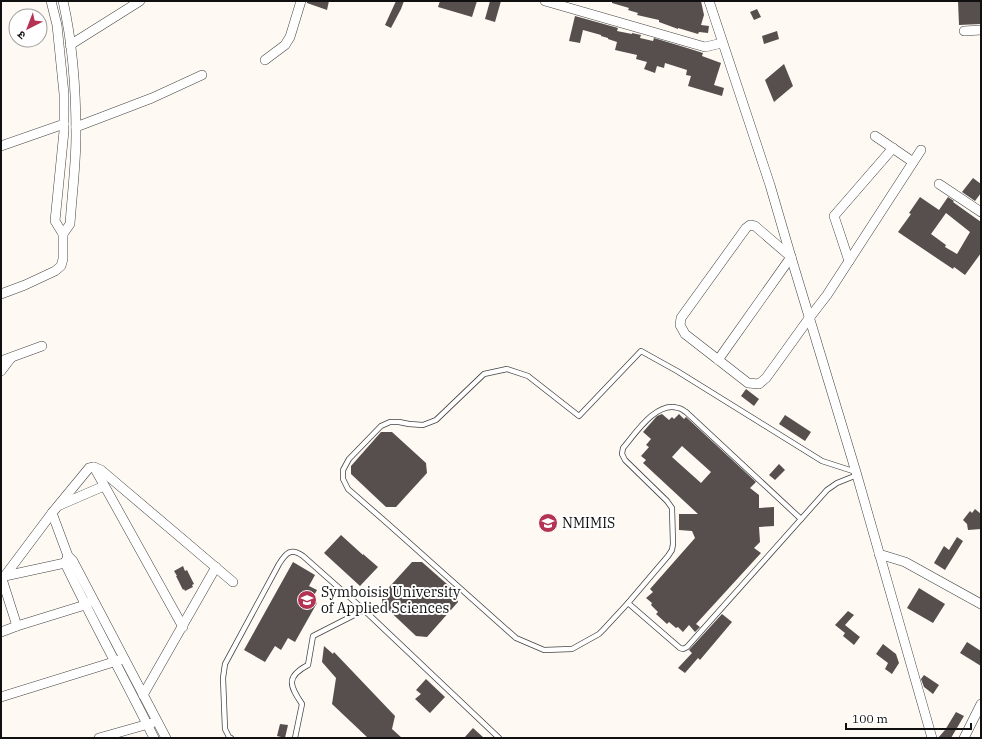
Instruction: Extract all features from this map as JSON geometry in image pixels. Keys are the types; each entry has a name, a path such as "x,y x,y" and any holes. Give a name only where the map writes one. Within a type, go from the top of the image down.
{"street":[{"path":"1,294 55,272 61,266 63,259 62,234 55,221 64,132 64,94 56,25 51,1"},
{"path":"62,1 68,26 76,97 76,128 70,224 62,234"},
{"path":"70,45 140,1"},
{"path":"265,60 285,44 290,37 302,1"},
{"path":"547,1 704,47 722,43"},
{"path":"709,1 770,185 810,317 932,738"},
{"path":"964,31 981,30"},
{"path":"76,128 141,103 202,74"},
{"path":"1,146 64,124"},
{"path":"875,136 913,162"},
{"path":"849,260 834,216 893,148"},
{"path":"791,257 755,226 750,225 746,228 681,318 680,325 685,334 748,383 759,384 766,378 827,295 920,150"},
{"path":"939,184 981,212"},
{"path":"718,360 791,257"},
{"path":"1,361 42,346"},
{"path":"1,371 11,358"},
{"path":"94,467 183,627"},
{"path":"3,579 54,510 89,468 94,467 101,470 233,582"},
{"path":"54,510 104,486"},
{"path":"3,579 66,559 73,561 94,600 119,660 147,724 151,737 164,735 143,694 119,660 85,605 66,559 54,510"},
{"path":"879,554 905,562 981,604"},
{"path":"143,694 183,627 216,567"},
{"path":"3,579 17,626"},
{"path":"1,632 85,605 94,600"},
{"path":"1,697 119,660"},
{"path":"964,738 981,704"},
{"path":"99,738 157,722"}],"lane":[{"path":"801,519 686,412 679,408 670,406 662,408 649,418 623,448 622,454 625,460 672,508 672,550 628,603 603,630 572,649 544,650 516,638 348,489 343,479 343,470 349,459 381,426 390,422 399,422 423,426 436,420 484,374 507,369 528,376 579,416 641,351 677,371 822,461 856,473"},
{"path":"628,603 680,648 683,649 687,647 827,490 832,485 856,473"},
{"path":"231,738 225,729 223,678 225,664 278,564 284,556 291,552 298,552 364,610 499,738"},
{"path":"295,738 302,704 292,685 294,676 298,670 308,665 313,636 364,610"}],"building":[{"path":"307,1 329,1 327,10 307,3"},
{"path":"396,1 404,1 391,28 385,25"},
{"path":"440,1 477,1 472,17 438,7"},
{"path":"490,1 501,1 495,22 485,19"},
{"path":"612,1 701,1 704,15 701,25 709,26 708,33 699,32 698,34 678,29 659,22 659,20 637,15 638,13 628,10 629,8 612,3"},
{"path":"958,1 981,1 981,24 959,25"},
{"path":"757,9 761,17 754,20 750,12"},
{"path":"575,16 618,28 617,31 641,35 640,38 653,41 654,38 703,53 702,56 721,63 714,85 724,88 722,96 688,86 691,76 686,75 687,70 665,63 664,68 657,66 655,73 644,69 647,62 636,59 637,55 615,50 617,42 601,35 583,30 580,43 569,41"},
{"path":"777,31 779,39 764,44 762,36"},
{"path":"784,64 793,86 774,102 765,80"},
{"path":"973,178 981,184 981,193 975,201 962,192"},
{"path":"920,197 939,210 948,197 981,222 981,253 965,275 954,267 953,269 898,232 911,214 909,213","holes":["946,213 970,232 957,254 945,247 946,245 931,234"]},
{"path":"746,389 759,399 754,406 741,396"},
{"path":"662,414 669,420 672,417 674,419 679,414 684,419 686,417 756,482 750,488 759,495 759,508 774,507 774,526 759,527 760,542 754,548 761,553 696,624 700,627 695,632 689,625 683,632 669,622 667,624 656,614 658,612 651,605 652,603 646,598 653,592 650,589 695,538 692,531 679,530 679,514 698,514 643,463 646,460 641,456 649,447 646,445 651,439 643,432 657,416","holes":["682,446 711,472 701,483 672,457"]},
{"path":"785,415 811,432 805,441 779,424"},
{"path":"381,432 392,432 426,463 427,473 396,507 386,507 351,474 351,466"},
{"path":"779,464 785,470 775,480 769,475"},
{"path":"975,509 981,514 981,529 968,530 967,524 963,520 970,511 972,513"},
{"path":"341,535 378,567 360,586 324,553"},
{"path":"957,537 963,541 945,570 934,563 944,546 949,550"},
{"path":"293,562 315,575 309,586 317,590 312,599 317,603 295,642 288,638 281,650 275,646 265,662 244,650"},
{"path":"412,562 422,562 456,592 458,602 427,637 416,636 382,604 382,595"},
{"path":"183,566 185,571 187,570 194,584 192,585 193,587 185,591 184,589 183,590 174,571"},
{"path":"919,588 945,604 933,623 907,608"},
{"path":"848,611 854,615 845,625 860,637 854,645 843,636 845,633 835,625"},
{"path":"722,614 732,622 700,660 698,658 685,673 678,668 692,653 689,650"},
{"path":"967,642 981,651 981,666 960,653"},
{"path":"883,644 896,654 899,663 892,674 885,669 888,663 876,654"},
{"path":"324,646 333,654 334,652 395,716 392,729 402,738 368,738 332,704 336,678 322,662"},
{"path":"924,675 939,685 933,694 924,687 921,679"},
{"path":"426,679 445,697 430,713 415,699 421,694 416,690"},
{"path":"956,712 964,716 951,738 938,738 945,730"},
{"path":"280,724 288,725 285,738 277,736"},
{"path":"473,728 484,738 464,738"}],"place":[{"name":"NMIMIS","path":"548,523"},
{"name":"Symboisis University of Applied Sciences","path":"307,600"}]}
